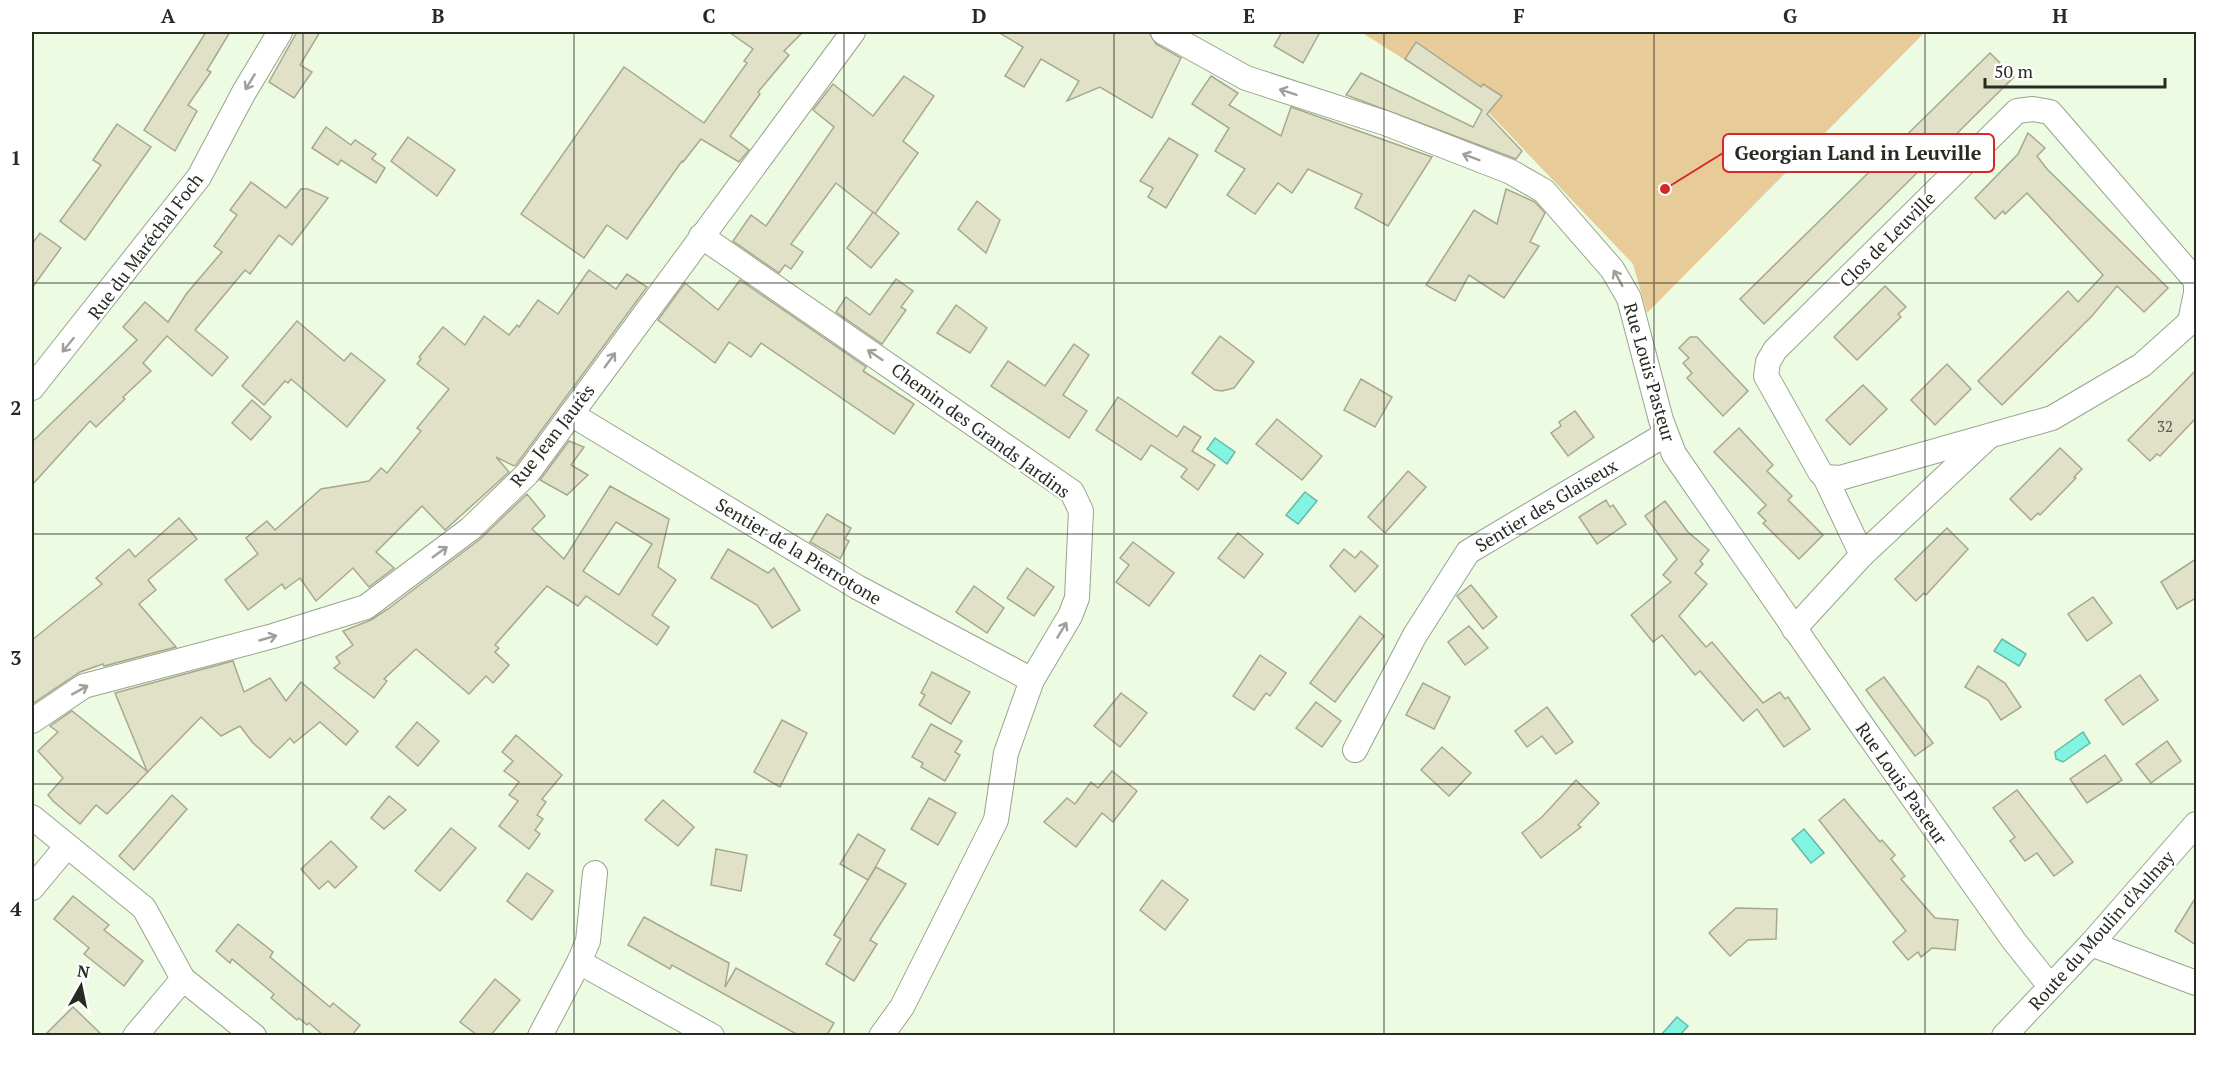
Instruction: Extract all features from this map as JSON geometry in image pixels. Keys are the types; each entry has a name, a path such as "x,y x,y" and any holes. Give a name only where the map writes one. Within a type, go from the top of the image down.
{"street":[{"name":"Rue du Maréchal Foch","path":"32,388 199,177 243,94 280,32"},
{"name":"Rue Jean Jaurès","path":"32,722 84,686 273,636 366,607 470,529 527,474 853,32"},
{"name":"Rue Louis Pasteur","path":"1163,32 1246,78 1385,123 1511,172 1544,191 1612,269 1629,298 1666,434 1674,454 2007,931 2050,986"},
{"name":"Clos de Leuville","path":"1825,477 1840,478 2052,418 2142,365 2190,322 2196,281 2050,112 2033,109 2017,111 1775,350 1768,362 1766,376 1825,477 1862,555"},
{"name":"Chemin des Grands Jardins","path":"701,236 1072,492 1081,511 1077,598 1070,616 1032,680 1006,753 996,820 902,1007 881,1035"},
{"name":"Sentier de la Pierrotone","path":"571,414 857,587 1032,680"},
{"name":"Sentier des Glaiseux","path":"1355,750 1415,635 1468,552 1666,434"},
{"name":"Clos de Leuville","path":"1794,629 1862,555 1989,436"},
{"path":"32,817 144,908 183,979 254,1035"},
{"name":"Route du Moulin d'Aulnay","path":"2004,1035 2091,944 2196,824"},
{"path":"32,888 67,846"},
{"path":"540,1035 588,941 595,873"},
{"path":"2091,944 2196,983"},
{"path":"579,962 712,1035"},
{"path":"135,1035 183,979"}],"shaded area":[{"path":"1361,32 1925,32 1647,313 1633,264 1490,114"}],"water":[{"path":"1215,438 1235,452 1227,464 1207,449"},
{"path":"1305,492 1317,501 1298,524 1286,515"},
{"path":"2002,639 2026,654 2019,666 1994,651"},
{"path":"2083,732 2090,743 2063,762 2056,759 2055,752"},
{"path":"1804,829 1824,853 1811,863 1792,839"},
{"path":"1677,1017 1688,1026 1680,1035 1661,1035"}],"building":[{"path":"206,32 230,32 207,70 211,72 188,105 197,111 175,151 144,130"},
{"path":"297,32 320,32 300,65 312,72 294,98 269,82"},
{"path":"729,32 803,32 784,51 789,55 758,92 760,94 730,136 749,150 739,162 701,139 682,161 627,239 607,225 584,258 521,214 624,67 704,123 747,63 744,61 753,49"},
{"path":"998,32 1149,32 1156,44 1181,58 1152,118 1100,87 1067,101 1079,81 1041,59 1024,87 1005,76 1023,47"},
{"path":"1282,32 1320,32 1303,63 1274,46"},
{"path":"1416,42 1481,87 1483,84 1502,96 1487,114 1522,151 1516,159 1346,95 1361,73 1473,127 1482,110 1405,59"},
{"path":"1990,53 2014,77 1764,324 1740,299"},
{"path":"904,76 934,96 903,141 918,153 875,214 836,183 791,244 803,252 791,269 785,265 779,273 733,241 751,215 766,226 834,127 813,110 833,84 873,116"},
{"path":"1211,76 1238,93 1229,105 1281,136 1291,107 1432,157 1388,226 1355,208 1362,194 1308,169 1292,193 1278,183 1255,214 1227,195 1245,169 1215,151 1229,128 1192,104"},
{"path":"117,124 151,147 85,240 60,221 101,165 93,160"},
{"path":"326,127 351,145 355,140 376,154 372,159 385,168 376,183 341,160 338,165 312,148"},
{"path":"2028,133 2045,148 2037,156 2047,169 2168,288 2144,312 2117,286 2092,316 2002,405 1978,381 2068,291 2078,302 2103,275 2027,193 2005,214 2003,211 1995,219 1975,198 2018,154"},
{"path":"408,137 455,170 437,196 391,161"},
{"path":"1169,138 1198,155 1166,208 1148,197 1153,188 1140,181"},
{"path":"251,182 286,208 301,189 308,189 328,198 292,245 279,235 250,274 245,270 195,330 228,357 212,376 167,336 143,363 151,371 96,427 90,421 32,485 32,442 137,340 123,327 145,302 168,322 187,293 222,252 214,246 237,215 230,210"},
{"path":"1506,189 1535,202 1545,213 1530,242 1539,246 1504,298 1469,275 1455,301 1426,285 1474,210 1497,224"},
{"path":"977,201 1000,220 986,253 958,229"},
{"path":"873,212 899,233 871,268 847,248"},
{"path":"40,233 61,248 32,288 32,244"},
{"path":"589,270 616,289 627,274 647,287 516,465 496,457 509,472 445,530 422,506 376,552 394,568 369,587 353,568 316,601 300,578 285,589 282,584 248,610 225,580 258,554 246,538 267,521 275,530 321,489 369,481 381,468 387,473 421,431 417,428 449,389 417,364 421,359 419,357 443,327 465,345 484,316 509,335 517,325 519,327 538,300 558,314"},
{"path":"896,279 913,291 901,307 906,310 882,344 836,312 846,297 870,315"},
{"path":"740,280 866,367 863,371 914,404 894,434 761,343 751,357 729,342 715,363 658,320 685,283 718,310"},
{"path":"1885,286 1906,307 1898,314 1901,317 1857,360 1834,337"},
{"path":"956,305 987,328 970,353 937,333"},
{"path":"297,321 344,361 351,353 385,380 347,427 291,379 288,383 285,381 264,405 242,386"},
{"path":"1220,336 1254,362 1234,388 1222,391 1215,390 1192,373"},
{"path":"1690,337 1697,337 1748,391 1723,416 1687,378 1692,373 1683,363 1689,358 1679,348"},
{"path":"1074,344 1089,355 1063,395 1087,411 1069,438 991,386 1008,361 1045,386"},
{"path":"1947,364 1971,389 1935,425 1911,400"},
{"path":"2196,370 2196,418 2160,456 2157,454 2150,461 2128,440"},
{"path":"1361,379 1392,397 1375,427 1344,410"},
{"path":"1863,385 1887,409 1850,445 1826,420"},
{"path":"1118,397 1177,437 1184,426 1201,437 1192,451 1215,465 1198,490 1181,477 1187,469 1151,445 1141,460 1096,430"},
{"path":"252,400 271,417 251,440 232,423"},
{"path":"1575,411 1594,437 1568,456 1551,433 1561,426 1559,422"},
{"path":"1277,419 1322,456 1302,480 1256,444"},
{"path":"1739,428 1773,465 1767,471 1792,496 1788,500 1823,535 1799,559 1763,523 1766,521 1758,513 1766,505 1714,452"},
{"path":"569,441 584,447 571,465 588,475 567,495 540,480"},
{"path":"2060,448 2082,469 2040,515 2038,513 2031,520 2010,499"},
{"path":"1408,471 1426,487 1385,533 1368,517"},
{"path":"610,486 669,519 658,567 676,580 652,615 669,627 657,645 586,596 578,606 547,586 495,645 499,648 495,652 509,665 493,683 486,676 469,694 416,649 384,679 387,681 374,698 334,668 340,663 336,657 353,645 343,631 371,620 388,609 479,540 527,494 545,516 532,529 564,559","holes":["616,522 652,544 619,595 583,571"]},
{"path":"1606,500 1610,507 1613,505 1626,524 1597,544 1579,517"},
{"path":"1665,501 1688,532 1709,550 1700,561 1703,564 1695,573 1707,584 1679,616 1706,647 1712,642 1763,703 1780,692 1785,699 1788,697 1810,729 1784,747 1757,709 1743,721 1700,671 1695,675 1662,635 1653,642 1631,615 1671,582 1663,575 1677,559 1645,516"},
{"path":"827,514 851,528 845,539 849,541 840,559 810,542"},
{"path":"179,518 197,539 148,580 156,590 139,604 176,647 104,666 103,664 80,672 32,704 32,640 102,584 96,578 129,549 135,557"},
{"path":"1947,528 1968,549 1926,595 1924,593 1916,601 1895,579"},
{"path":"1238,533 1263,554 1244,578 1218,558"},
{"path":"1133,542 1174,573 1149,606 1116,582 1129,565 1120,558"},
{"path":"728,549 768,573 774,568 800,610 772,628 757,605 711,578"},
{"path":"1344,549 1355,558 1361,551 1378,566 1355,592 1330,566"},
{"path":"2196,559 2196,598 2177,609 2161,582"},
{"path":"1027,568 1054,587 1034,616 1007,598"},
{"path":"1471,585 1497,617 1483,629 1457,596"},
{"path":"974,586 1004,608 987,633 956,612"},
{"path":"2093,597 2112,623 2087,641 2068,614"},
{"path":"1360,616 1384,636 1335,702 1310,683"},
{"path":"1469,626 1488,648 1465,665 1448,642"},
{"path":"1260,655 1286,673 1270,696 1266,693 1254,710 1233,696"},
{"path":"233,661 244,692 270,678 286,701 301,682 358,731 346,745 320,722 294,743 290,738 270,758 253,743 240,726 221,736 201,717 107,814 96,805 80,824 48,795 63,778 38,751 58,732 50,726 72,711 147,771 115,693"},
{"path":"1978,666 2005,683 2021,707 2001,720 1988,700 1965,687"},
{"path":"932,672 970,692 951,724 919,705 925,695 921,693"},
{"path":"2140,675 2158,700 2123,725 2105,700"},
{"path":"1884,677 1933,743 1915,756 1866,690"},
{"path":"1423,683 1450,697 1434,729 1406,715"},
{"path":"1121,693 1147,713 1120,747 1094,726"},
{"path":"1316,702 1341,721 1322,747 1296,728"},
{"path":"1547,707 1573,742 1556,754 1542,736 1527,747 1515,731"},
{"path":"782,720 807,733 780,787 754,772"},
{"path":"417,722 439,741 418,766 396,747"},
{"path":"931,724 962,741 955,752 960,755 945,781 921,767 923,763 912,757"},
{"path":"516,735 562,775 542,799 546,802 537,815 543,819 535,830 540,834 529,849 499,826 518,801 509,795 519,782 504,771 513,761 502,752"},
{"path":"2167,741 2181,761 2151,783 2136,764"},
{"path":"1442,747 1471,773 1449,796 1421,770"},
{"path":"2105,755 2122,780 2087,803 2070,779"},
{"path":"1112,771 1137,791 1113,822 1102,813 1076,847 1044,822 1067,798 1075,804 1091,782 1098,788"},
{"path":"1576,780 1599,803 1578,825 1581,827 1541,858 1522,833 1542,817"},
{"path":"2017,790 2073,862 2054,876 2037,853 2025,861 2010,841 2015,837 1993,808"},
{"path":"172,795 187,809 134,870 119,856"},
{"path":"389,796 406,810 384,829 371,818"},
{"path":"929,798 956,813 938,845 911,829"},
{"path":"1844,799 1880,842 1882,840 1895,855 1891,859 1905,876 1901,879 1935,918 1958,920 1955,950 1932,948 1921,957 1918,952 1908,960 1893,942 1906,931 1819,820"},
{"path":"663,800 694,827 678,846 645,820"},
{"path":"451,828 476,848 440,891 415,871"},
{"path":"858,834 885,850 868,880 840,864"},
{"path":"331,841 357,867 335,888 328,881 319,889 301,869"},
{"path":"716,849 747,855 741,891 711,885"},
{"path":"876,867 906,884 870,940 877,944 854,981 826,964 841,939 834,935"},
{"path":"527,873 553,891 532,920 507,901"},
{"path":"1162,880 1188,900 1165,930 1140,910"},
{"path":"73,896 109,925 104,930 143,961 124,986 84,954 89,948 54,919"},
{"path":"2196,897 2196,945 2175,931"},
{"path":"1736,908 1777,909 1776,939 1748,940 1730,956 1709,933"},
{"path":"644,917 729,963 725,987 736,968 834,1023 827,1035 798,1035 672,965 670,969 628,945"},
{"path":"238,924 273,952 270,957 330,1007 333,1003 360,1025 352,1035 323,1035 309,1023 307,1025 299,1018 297,1020 271,998 274,994 232,959 230,963 216,951"},
{"path":"495,979 520,1000 491,1035 477,1035 460,1022"},
{"path":"73,1007 102,1035 45,1035"}],"place":[{"name":"Georgian Land in Leuville","path":"1665,189"}]}
